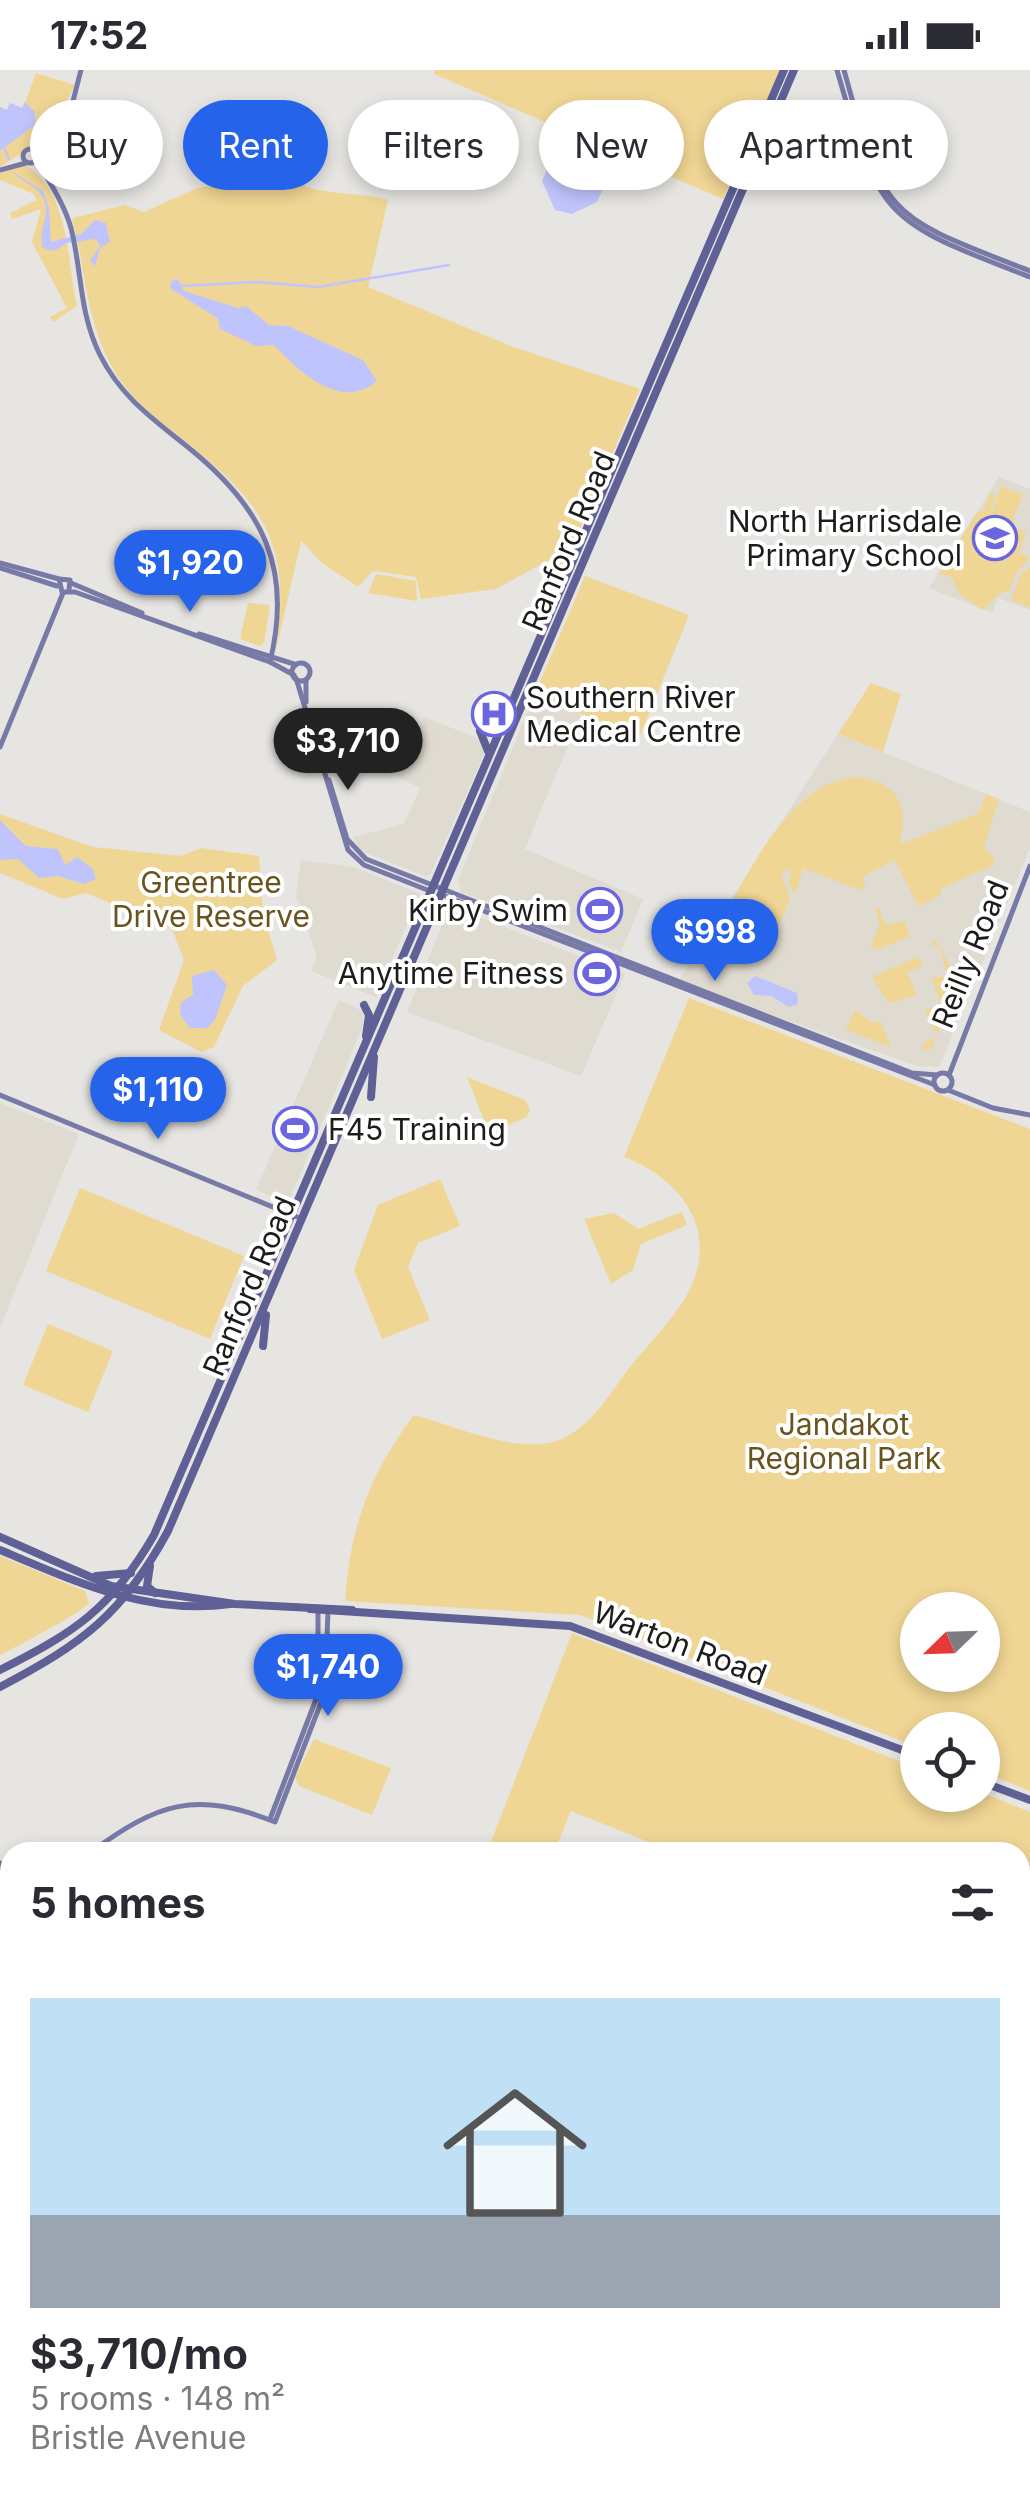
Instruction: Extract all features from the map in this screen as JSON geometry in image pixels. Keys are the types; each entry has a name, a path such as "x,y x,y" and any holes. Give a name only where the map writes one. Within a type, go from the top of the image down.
{"main road":[{"name":"Ranford Road","path":"130,1590 150,1562 197,1465 374,1053 487,761 784,70"},
{"name":"Ranford Road","path":"0,1687 78,1644 119,1594 173,1494 367,1040 437,890 794,70"},
{"path":"480,732 487,741 487,761"},
{"path":"364,1006 369,1014 367,1040"},
{"path":"371,1097 374,1053"},
{"path":"263,1346 267,1300"},
{"path":"173,1494 179,1493 197,1465"},
{"name":"Warton Road","path":"0,1536 119,1594 130,1590 212,1597 235,1604"},
{"name":"Warton Road","path":"0,1550 94,1590 212,1607 235,1604 570,1626 900,1749"},
{"path":"150,1562 146,1586 156,1594"},
{"path":"86,1576 124,1576 132,1572"},
{"path":"84,1624 98,1605 94,1590"},
{"name":"Ranford Road","path":"0,1670 84,1624 119,1594"},
{"path":"1000,1789 1030,1800"}],"street":[{"path":"73,100 81,70"},
{"path":"841,70 868,161 892,201 930,232 1030,274"},
{"path":"13,165 30,150"},
{"path":"23,155 30,158"},
{"path":"0,170 30,161"},
{"path":"52,190 72,232 83,312 108,370 149,419 215,472 264,535 279,584 267,659"},
{"path":"0,566 267,659 307,668 308,708 352,847 366,860 437,890"},
{"path":"0,746 62,588"},
{"path":"267,659 306,681"},
{"path":"294,664 348,850 364,865 961,1092 993,1108 1030,1114"},
{"name":"Reilly Road","path":"948,1090 945,1076 1030,866"},
{"path":"814,1038 919,1075 945,1076 961,1092"},
{"path":"935,1085 945,1076"},
{"path":"0,1096 302,1219"},
{"path":"105,1842 130,1824 182,1804 212,1802 272,1821 322,1686 321,1610"}],"shaded area":[{"name":"North Harrisdale Primary School","path":"999,477 1030,489 1030,610 998,598 992,613 929,588"},
{"path":"534,696 581,714 525,849 643,899 621,952 461,892 458,880"},
{"path":"424,717 480,739 485,752 430,875 425,876 361,851 353,837 404,824 420,788 398,777"},
{"path":"838,734 1030,812 1030,848 939,1067 917,1066 678,982"},
{"path":"301,860 353,867 420,894 376,997 311,971 317,957 296,896"},
{"path":"456,908 625,974 581,1076 407,1012 448,910"},
{"path":"339,1000 363,1011 363,1026 288,1203 256,1190"},
{"path":"0,1103 79,1134 0,1328"}],"green space":[{"path":"435,70 780,70 767,100 704,100 704,190 727,190 723,199 684,182 684,100 539,100 539,119 519,111 519,100 494,100 434,74"},
{"path":"36,73 75,85 67,100 30,100 30,148 0,167 0,107 7,110 10,103 23,108"},
{"path":"25,165 30,169 30,190 50,190 59,210 77,306 53,322 50,317 67,308 32,242 41,209 12,219 10,213 37,200 34,194 0,180 0,173"},
{"path":"193,190 322,190 388,200 368,287 511,346 640,389 564,567 549,560 496,589 421,599 416,577 373,571 358,587 322,563 301,541 276,651 280,583 267,531 236,487 133,396 108,359 93,320 72,218 125,205 144,212"},
{"name":"North Harrisdale Primary School","path":"1001,486 1023,495 1013,518 1015,528 1026,532 1019,552 1030,558 1016,573 1009,592 1002,592 983,610 960,595 952,578 939,573 978,511 983,512 990,493 996,496 990,509 993,511"},
{"path":"1030,567 1030,607 1011,600 1021,574"},
{"path":"376,574 416,581 417,601 368,593"},
{"path":"585,576 689,615 640,736 534,696"},
{"path":"248,603 270,605 264,643 259,646 240,639"},
{"path":"871,683 901,694 883,752 838,734"},
{"path":"856,777 883,784 900,802 901,844 978,814 986,794 999,799 984,847 995,859 992,866 942,888 940,896 918,906 895,860 862,877 866,887 860,890 803,868 795,895 789,884 791,868 781,873 790,899 776,932 758,922 734,953 711,938 752,865 787,817 830,783"},
{"name":"Greentree Drive Reserve","path":"0,814 93,847 181,856 201,848 259,856 263,913 277,960 243,986 214,1047 201,1052 159,1030 184,960 172,929 86,893 63,899 0,873"},
{"path":"878,907 886,925 904,921 910,936 877,950 871,946 880,924 875,910"},
{"path":"936,940 958,981 936,1036 925,1009 943,1006 931,978 948,976 939,947 929,944"},
{"path":"919,957 922,966 907,973 917,995 889,1003 872,977"},
{"name":"Jandakot Regional Park","path":"689,998 1030,1129 1030,1791 1000,1779 1000,1712 900,1712 900,1740 580,1615 345,1601 352,1549 364,1503 385,1459 414,1415 515,1443 561,1439 595,1413 685,1299 696,1274 699,1234 684,1201 672,1187 624,1157"},
{"path":"855,1010 873,1023 880,1021 891,1047 846,1030"},
{"path":"935,1038 931,1049 924,1050 922,1044"},
{"path":"467,1077 525,1100 530,1110 527,1117 489,1133"},
{"path":"440,1179 460,1226 418,1243 408,1267 430,1320 382,1339 354,1270 356,1264 378,1205"},
{"path":"80,1188 244,1256 210,1339 46,1271"},
{"path":"682,1212 687,1225 641,1244 633,1270 611,1284 584,1219 614,1213 638,1229"},
{"path":"48,1324 113,1351 88,1412 23,1385"},
{"path":"0,1556 85,1591 89,1603 0,1655"},
{"path":"572,1633 900,1761 900,1812 1000,1812 1000,1800 1030,1812 1030,1842 649,1842 571,1811 558,1842 491,1842"},
{"path":"314,1739 391,1768 372,1815 299,1786 295,1777"}],"water":[{"path":"25,102 30,107 30,129 0,151 0,107 7,110 10,103 22,108"},
{"path":"37,190 43,191 49,208 51,242 81,234 95,220 106,223 110,242 100,248 95,266 90,261 100,246 96,239 67,243 54,251 43,248 44,200"},
{"path":"546,190 602,190 597,202 572,214 555,210"},
{"path":"178,279 184,291 238,308 246,306 269,325 288,326 363,360 377,381 349,392 321,385 274,345 256,346 220,329 218,319 170,288 172,280"},
{"path":"0,820 26,846 58,849 65,865 77,857 93,869 96,879 84,884 58,876 39,878 18,859 0,860"},
{"path":"214,970 227,985 215,1020 207,1028 190,1028 180,1015 181,1002 193,995 192,976"},
{"path":"755,976 797,993 798,1004 789,1007 771,996 754,995 747,983"}],"waterway":[{"path":"5,150 9,159"},
{"path":"182,286 258,282 318,287 449,265"}],"place":[{"name":"North Harrisdale Primary School","path":"995,538"},
{"name":"Southern River Medical Centre","path":"494,714"},
{"name":"Kirby Swim","path":"600,910"},
{"name":"Anytime Fitness","path":"597,973"},
{"name":"F45 Training","path":"295,1129"}]}
